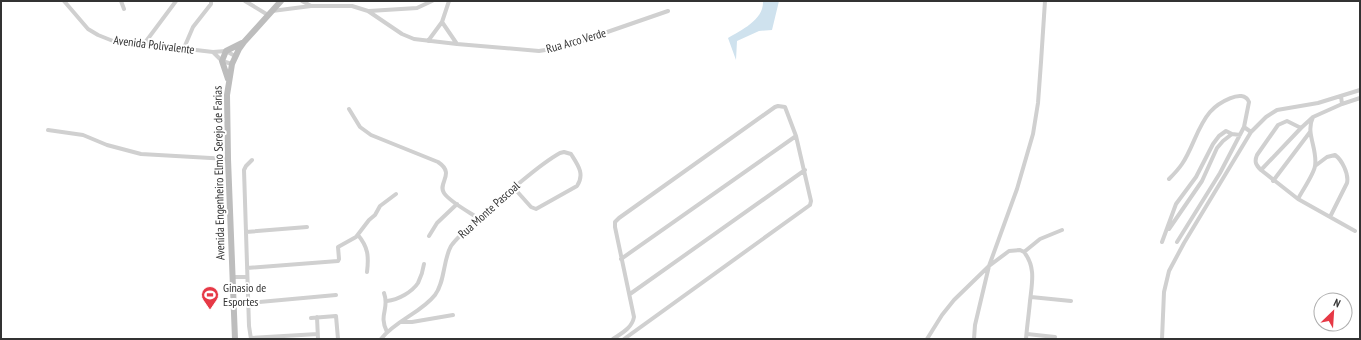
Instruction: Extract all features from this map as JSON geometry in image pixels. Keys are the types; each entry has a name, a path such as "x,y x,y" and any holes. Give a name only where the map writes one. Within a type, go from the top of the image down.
{"main road":[{"name":"Avenida Engenheiro Elmo Serejo de Farias","path":"235,339 228,159 228,80 235,56 244,42 281,1"},
{"path":"228,80 222,61 226,51 244,42"}],"street":[{"name":"Avenida Polivalente","path":"64,1 88,29 113,41 213,52 226,51"},
{"path":"121,1 124,9"},
{"path":"144,44 176,1"},
{"path":"184,48 192,28 211,4 210,1"},
{"path":"245,1 270,13 311,6 350,6 368,11 417,8 432,1"},
{"path":"302,1 311,6"},
{"path":"428,41 442,22 449,1"},
{"path":"974,339 974,325 989,266 1017,189 1034,134 1045,2"},
{"name":"Rua Arco Verde","path":"368,11 402,34 414,39 539,51 564,47 668,11"},
{"path":"442,22 457,44"},
{"path":"226,51 235,56"},
{"path":"213,52 222,61 232,64"},
{"path":"1162,339 1164,292 1169,271 1184,242 1251,132 1266,116 1277,110 1318,103 1360,90"},
{"path":"1170,179 1182,164 1209,113 1217,106 1236,96 1246,97 1249,102 1244,127 1220,173 1177,242"},
{"path":"1341,96 1342,104"},
{"path":"1261,170 1313,117 1360,98"},
{"path":"613,339 628,329 634,317 615,224 619,218 778,106 785,107 796,136 805,170 811,201 808,207 624,339"},
{"path":"349,110 360,127 371,135 438,162 442,165 446,169 443,190 444,193 478,218"},
{"path":"1313,117 1310,124 1310,132 1315,166"},
{"path":"1301,128 1287,121 1278,125 1257,155 1255,160 1256,165 1273,181 1298,199 1355,231"},
{"path":"1244,127 1251,132"},
{"path":"48,130 83,135 107,145 141,154 228,159"},
{"path":"1162,242 1174,208 1196,177 1213,144 1226,130 1232,134 1240,134"},
{"path":"1273,181 1310,132"},
{"path":"1167,231 1202,181 1217,148 1232,134"},
{"path":"621,259 796,136"},
{"name":"Rua Monte Pascoal","path":"381,339 387,332 425,305 437,293 452,246 478,218 514,188 536,170 558,154 564,152 571,154 579,166 581,176 579,183 574,188 536,209 531,207 514,188"},
{"path":"1298,199 1315,166 1327,157 1335,155 1340,158 1348,178 1330,217"},
{"path":"252,160 244,170 248,303 251,338 318,334"},
{"path":"630,294 805,170"},
{"path":"247,268 338,261 338,248 358,234 368,220 375,215 380,206 396,194"},
{"path":"429,236 437,223 457,204"},
{"path":"246,232 307,227"},
{"path":"1024,252 1040,239 1062,230"},
{"path":"358,234 367,248 367,272"},
{"path":"927,339 942,315 954,300 989,266 1009,251 1020,250 1024,252 1030,261 1033,282 1026,339"},
{"path":"387,301 401,297 416,286 422,275 424,264"},
{"path":"233,277 247,277"},
{"path":"384,293 387,301 383,322 387,332"},
{"path":"248,303 336,295"},
{"path":"1030,297 1071,301"},
{"path":"401,322 412,322 454,315"},
{"path":"311,318 336,316 338,339"},
{"path":"317,317 318,339"},
{"path":"633,321 638,329"},
{"path":"1027,334 1056,336"}],"water":[{"path":"763,1 779,1 772,30 759,31 737,41 736,60 728,38 751,24 756,19 760,14"}],"place":[{"name":"Ginasio de Esportes","path":"210,310"}]}
